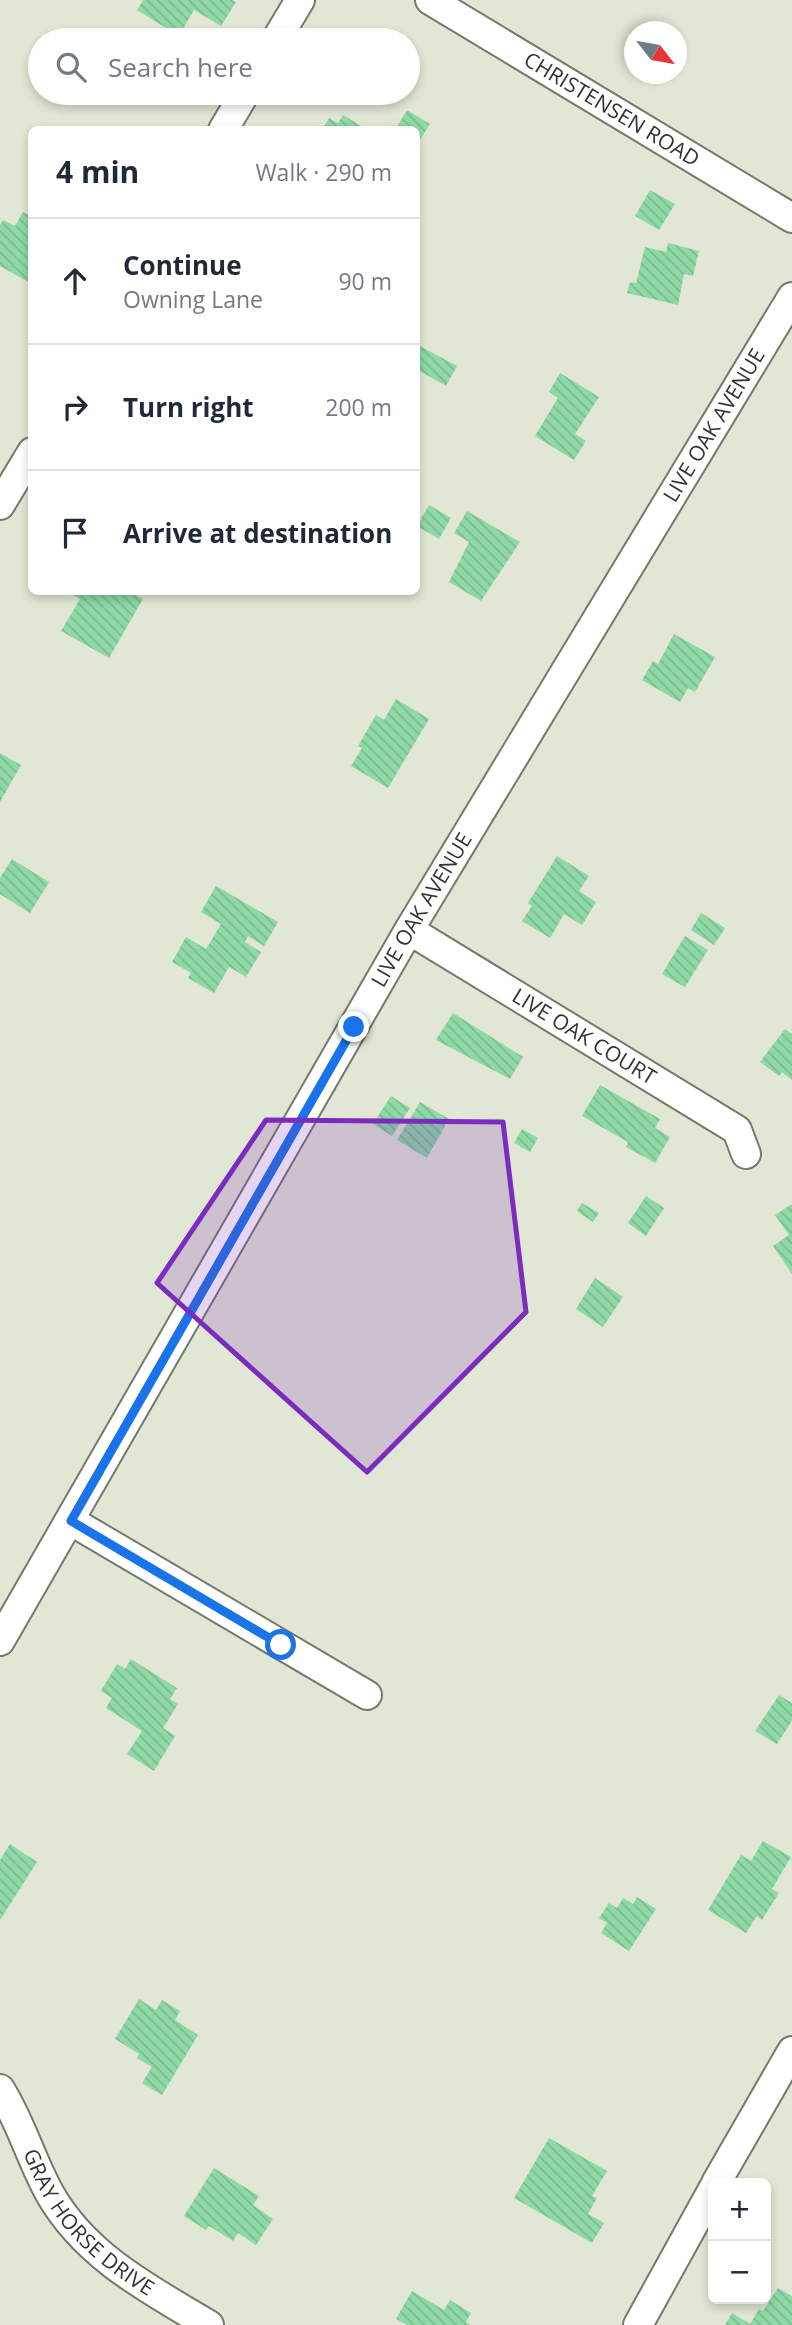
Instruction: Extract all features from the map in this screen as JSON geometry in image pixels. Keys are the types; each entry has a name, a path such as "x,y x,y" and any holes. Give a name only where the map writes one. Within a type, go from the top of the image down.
{"street":[{"path":"283,28 300,0"},
{"name":"CHRISTENSEN ROAD","path":"430,0 792,218"},
{"path":"225,126 238,105"},
{"name":"LIVE OAK AVENUE","path":"0,1641 409,930 792,297"},
{"path":"0,505 28,459"},
{"name":"LIVE OAK COURT","path":"409,930 737,1130 746,1154"},
{"path":"71,1521 367,1695"},
{"path":"719,2178 792,2051"},
{"name":"GRAY HORSE DRIVE","path":"0,2089 15,2111 49,2193 80,2236 125,2274 209,2325"},
{"path":"638,2325 708,2198"}],"highlighted area":[{"path":"266,1120 503,1122 526,1312 367,1472 157,1283"}],"building":[{"path":"143,0 236,2 221,26 194,10 184,28 166,28 137,10"},
{"path":"407,110 430,124 420,140 420,126 397,126"},
{"path":"343,115 361,126 324,126 329,118 338,123"},
{"path":"650,190 675,204 659,230 635,216"},
{"path":"23,212 28,215 28,282 0,266 0,225 3,220 15,226"},
{"path":"668,243 699,251 693,276 684,274 678,305 627,293 630,282 636,283 645,247 666,252"},
{"path":"420,346 457,366 446,386 420,371"},
{"path":"560,373 599,397 575,434 586,441 574,460 535,436 558,398 549,392"},
{"path":"429,505 451,518 439,539 420,528 420,521"},
{"path":"467,511 520,542 481,601 449,582 469,542 454,533"},
{"path":"73,595 136,595 143,599 109,658 61,631 80,599"},
{"path":"674,634 715,657 695,692 688,688 680,702 642,680 653,661 658,664"},
{"path":"396,699 429,719 388,788 351,766 362,748 358,746 376,715 384,720"},
{"path":"0,753 21,765 0,802"},
{"path":"557,856 589,876 579,891 596,902 582,925 564,914 550,938 522,921 532,906 528,903"},
{"path":"12,859 49,882 30,913 0,894 0,878"},
{"path":"216,886 278,922 264,946 248,936 245,942 261,952 246,977 229,967 214,993 188,978 191,973 172,962 186,937 206,949 221,924 201,912"},
{"path":"701,913 725,928 714,945 691,930"},
{"path":"685,936 708,950 685,987 662,974"},
{"path":"453,1013 523,1057 510,1079 436,1040"},
{"path":"785,1029 792,1034 792,1080 782,1072 779,1076 760,1062"},
{"path":"600,1085 660,1119 655,1128 670,1137 655,1163 626,1147 628,1142 582,1116"},
{"path":"391,1096 410,1108 392,1136 373,1124"},
{"path":"420,1102 449,1119 427,1158 397,1140"},
{"path":"522,1129 538,1138 530,1152 514,1143"},
{"path":"646,1196 664,1208 646,1236 628,1223"},
{"path":"582,1203 599,1213 593,1222 577,1211"},
{"path":"792,1204 792,1274 773,1246 789,1235 775,1215"},
{"path":"595,1278 623,1297 603,1327 576,1309"},
{"path":"131,1659 177,1688 170,1699 178,1704 163,1728 175,1736 154,1771 127,1754 142,1731 106,1708 112,1698 101,1691 117,1664 125,1669"},
{"path":"779,1695 792,1703 792,1721 777,1744 755,1731"},
{"path":"763,1841 791,1857 772,1889 779,1893 762,1920 757,1916 746,1933 708,1910 741,1855 751,1861"},
{"path":"10,1844 37,1862 0,1920 0,1860"},
{"path":"637,1897 656,1909 629,1951 601,1933 607,1923 599,1918 609,1903 617,1908 623,1898 633,1904"},
{"path":"139,1999 156,2010 162,2000 180,2011 175,2020 198,2035 162,2095 142,2083 152,2067 137,2058 139,2054 115,2039"},
{"path":"549,2138 607,2171 592,2196 597,2198 588,2214 604,2223 592,2243 514,2198"},
{"path":"214,2168 259,2196 253,2205 273,2219 256,2245 238,2233 233,2241 209,2226 206,2230 184,2216"},
{"path":"778,2288 792,2296 792,2325 725,2325 732,2313 750,2324 759,2309 763,2311 768,2304 771,2304 771,2299"},
{"path":"412,2291 444,2310 450,2300 471,2313 466,2322 470,2325 407,2325 396,2319"}],"route":[{"path":"281,1645 71,1521 354,1027"}]}
